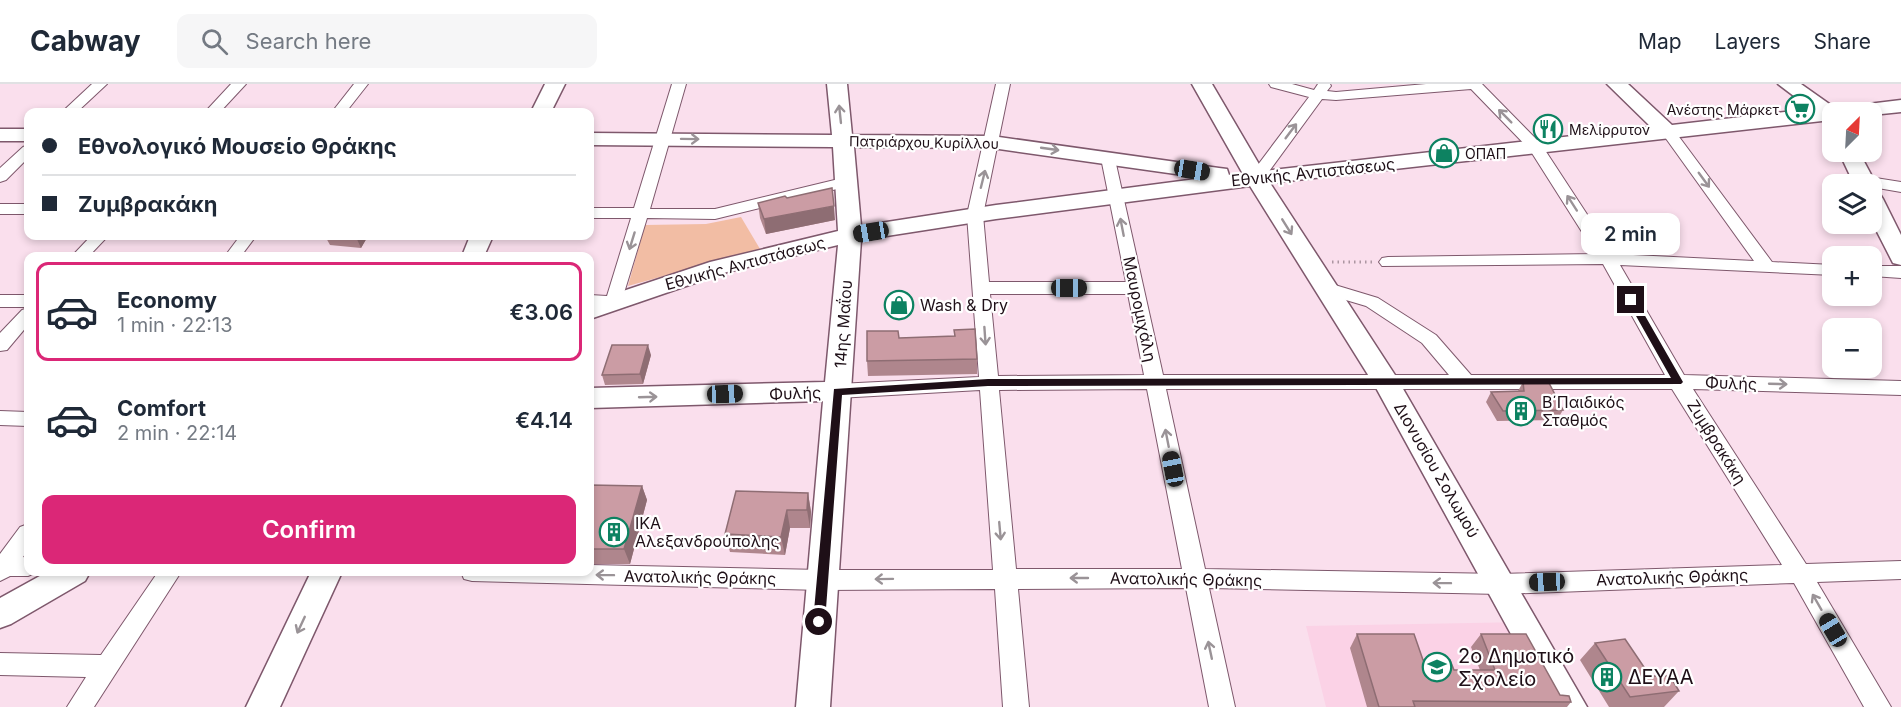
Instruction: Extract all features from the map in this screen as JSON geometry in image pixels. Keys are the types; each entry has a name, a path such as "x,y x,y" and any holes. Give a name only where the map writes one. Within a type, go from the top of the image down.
{"street":[{"path":"73,108 100,84"},
{"path":"216,108 238,84"},
{"path":"342,108 361,84"},
{"path":"543,108 555,84"},
{"path":"594,302 614,302 679,84"},
{"name":"14ης Μαΐου","path":"813,707 850,235 837,84"},
{"path":"1003,84 975,215 1016,707"},
{"name":"Διονυσίου Σολωμού","path":"1202,84 1256,178 1386,382 1570,707"},
{"path":"1276,84 1322,89 1344,96 1475,84"},
{"name":"Ζυμβρακάκη","path":"1475,84 1536,147 1608,259 1678,382 1799,572 1878,707"},
{"path":"1617,84 1669,133 1768,268"},
{"path":"1788,84 1822,106"},
{"path":"1256,178 1322,89"},
{"name":"Εθνικής Αντιστάσεως","path":"1882,108 1901,106"},
{"name":"Εθνικής Αντιστάσεως","path":"594,310 712,270 850,235 975,215 1256,178 1822,115"},
{"path":"0,135 24,135"},
{"name":"Πατριάρχου Κυρίλλου","path":"594,139 992,142 1256,178"},
{"path":"0,177 24,154"},
{"name":"Μαυρομιχάλη","path":"1109,158 1222,707"},
{"path":"594,213 715,214 847,182"},
{"path":"1882,188 1901,187"},
{"path":"0,209 24,209"},
{"path":"1882,219 1901,258"},
{"path":"85,252 96,240"},
{"path":"1389,262 1608,259 1822,270"},
{"path":"1882,271 1901,272"},
{"path":"981,288 1134,288"},
{"path":"1325,288 1372,302 1429,339 1465,381"},
{"path":"0,301 24,301"},
{"path":"0,345 24,318"},
{"name":"Φυλής","path":"594,398 838,391 988,383 1678,382 1901,388"},
{"path":"0,418 24,418"},
{"path":"1,568 24,538"},
{"path":"1,568 24,567"},
{"name":"Ανατολικής Θράκης","path":"594,575 822,580 1195,578 1501,584 1901,570"},
{"path":"0,614 67,576"},
{"path":"80,707 167,576"},
{"path":"262,707 324,576"},
{"path":"0,664 107,666"}],"path":[{"path":"1309,262 1389,262"}],"shaded area":[{"path":"741,217 760,249 628,286 645,225 706,224"},
{"name":"2o Δημοτικό Σχολείο","path":"1530,622 1581,707 1326,707 1306,626"}],"building":[{"path":"832,188 834,206 764,219 758,203 785,196 787,198"},
{"path":"975,329 977,359 867,361 867,331 898,331 899,338 955,336 954,330"},
{"path":"612,345 648,345 640,374 602,375"},
{"path":"1523,382 1549,383 1563,410 1503,411 1491,392 1524,391"},
{"path":"594,485 642,486 624,549 594,549"},
{"path":"736,491 808,493 807,510 787,510 781,537 725,534"},
{"path":"1357,634 1414,634 1423,660 1450,660 1454,670 1495,670 1481,634 1526,634 1560,695 1569,696 1571,702 1413,701 1415,707 1379,707"},
{"path":"1625,639 1650,676 1670,676 1679,691 1630,697 1595,643"}],"place":[{"name":"Ανέστης Μάρκετ","path":"1800,109"},
{"name":"Μελίρρυτον","path":"1548,129"},
{"name":"ΟΠΑΠ","path":"1444,153"},
{"name":"Wash & Dry","path":"899,305"},
{"name":"Β΄Παιδικός Σταθμός","path":"1521,411"},
{"name":"ΙΚΑ Αλεξανδρούπολης","path":"614,532"},
{"name":"2o Δημοτικό Σχολείο","path":"1437,667"},
{"name":"ΔΕΥΑΑ","path":"1607,677"}],"route":[{"path":"819,622 838,391 988,383 1678,382 1631,300"}]}
